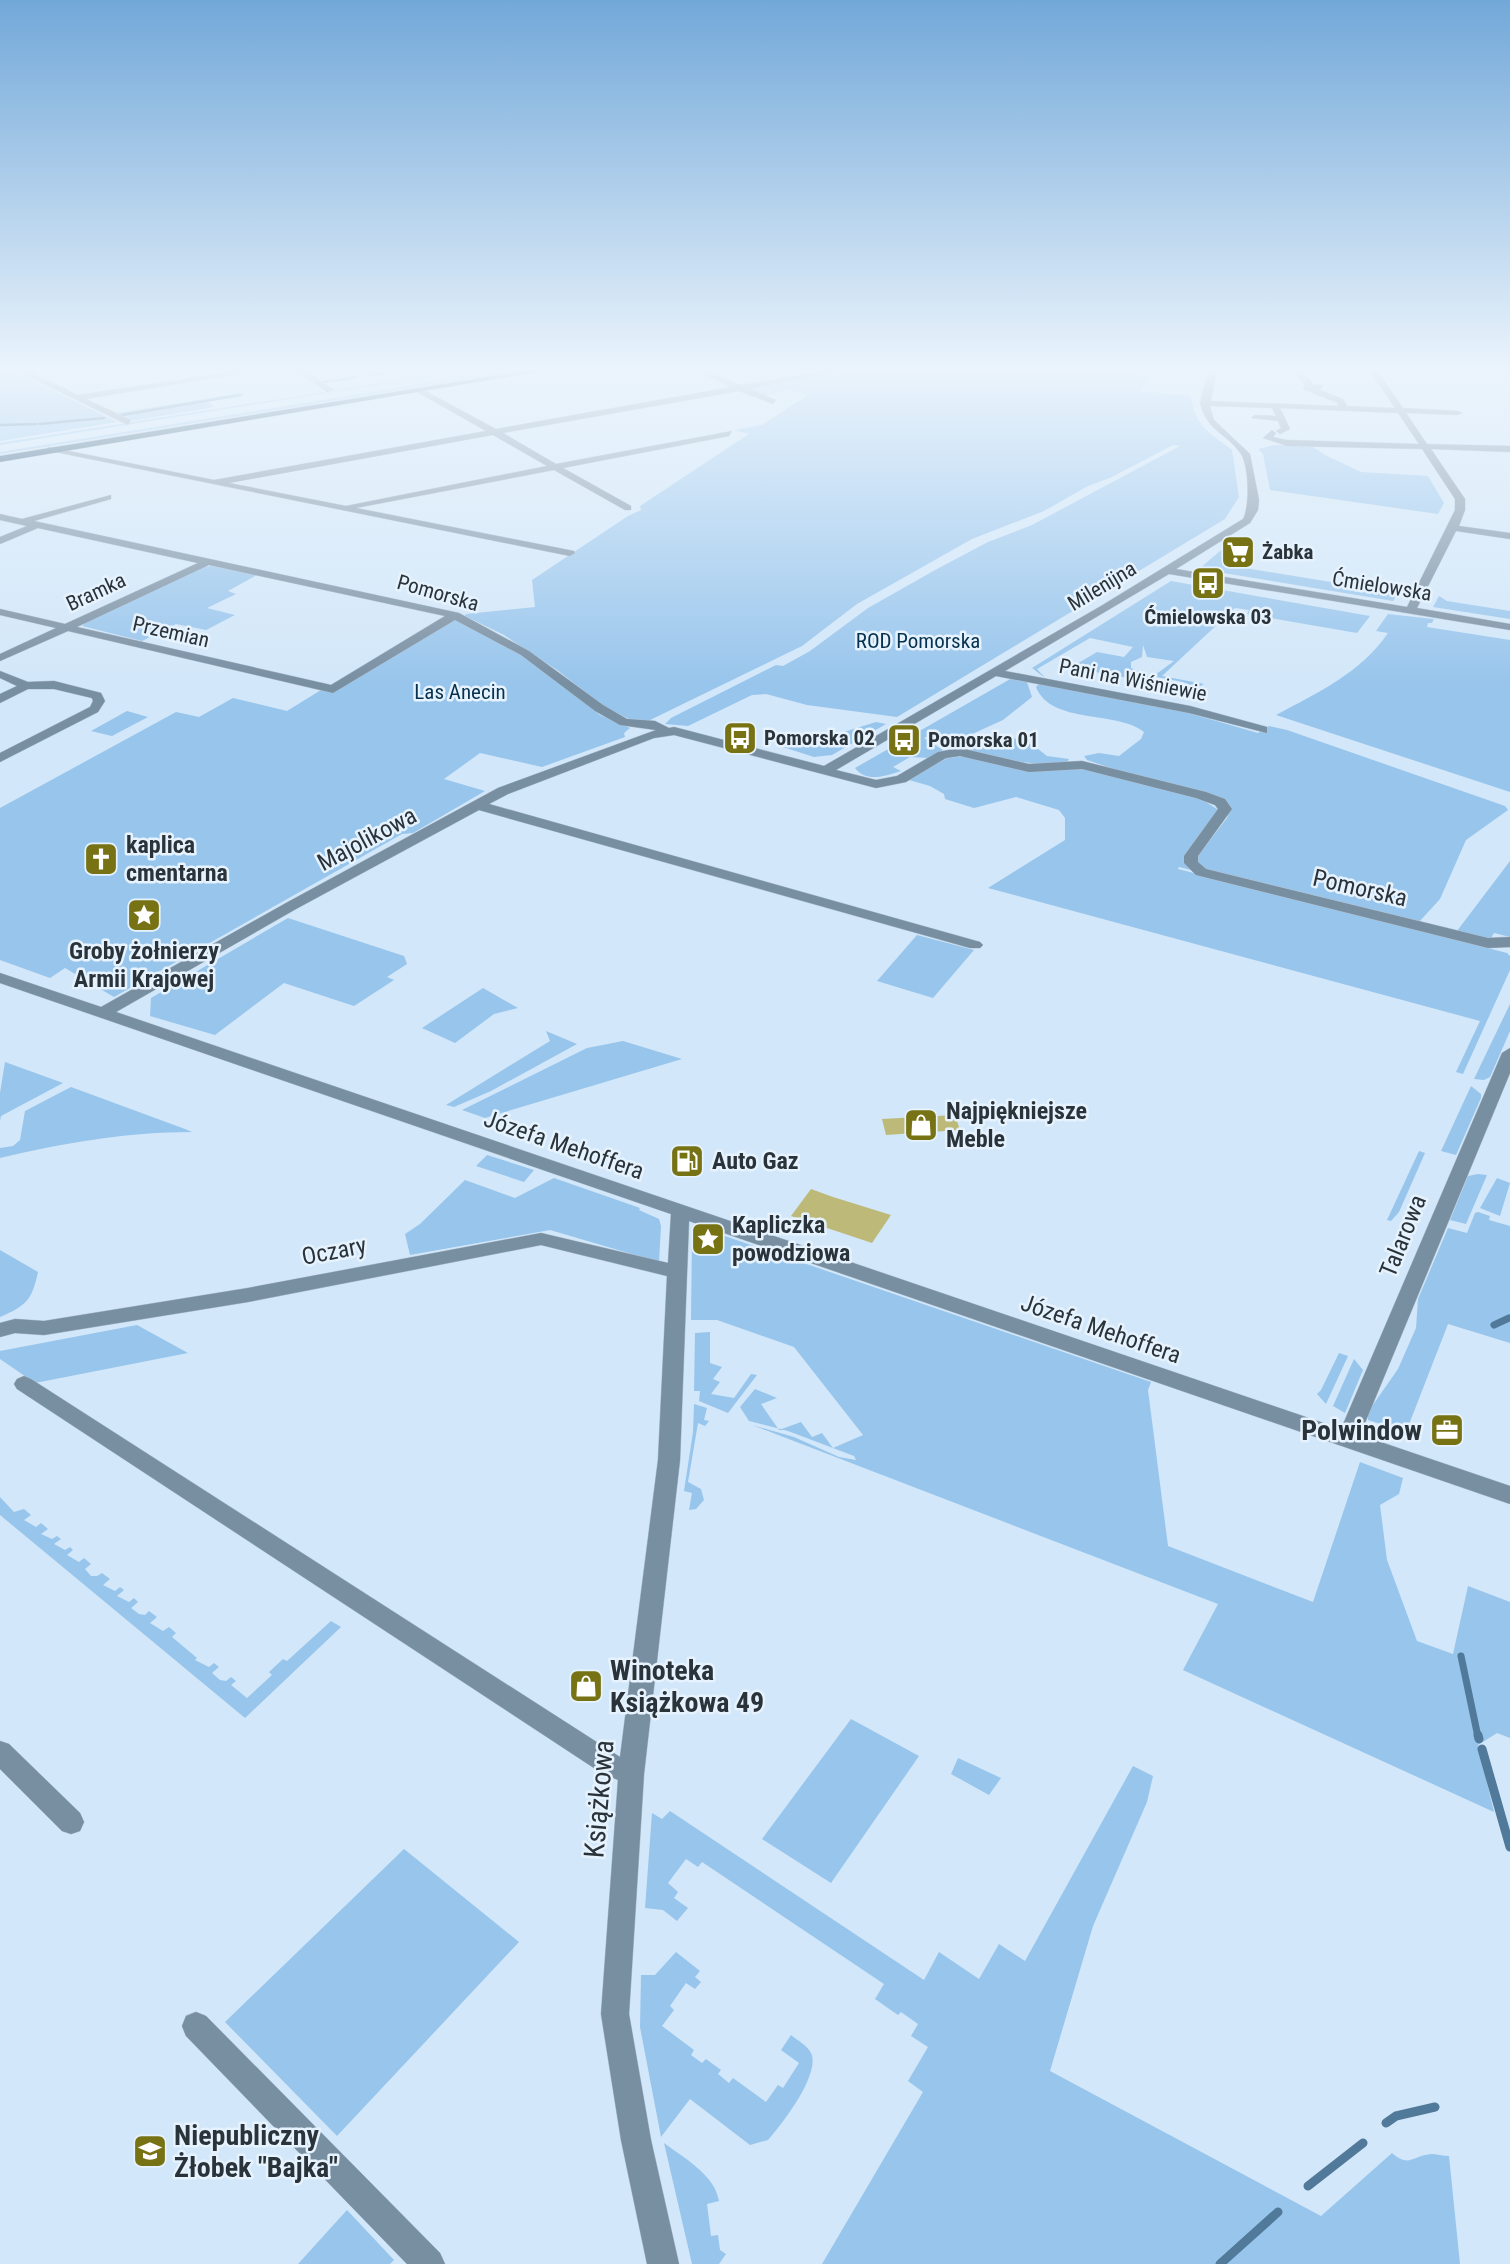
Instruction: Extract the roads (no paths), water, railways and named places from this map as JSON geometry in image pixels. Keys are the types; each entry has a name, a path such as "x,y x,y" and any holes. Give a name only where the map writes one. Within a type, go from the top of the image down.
{"street":[{"path":"161,473 570,553"},
{"path":"212,483 269,473"},
{"path":"341,508 521,473"},
{"path":"567,473 628,508"},
{"name":"Milenijna","path":"825,771 1240,527 1253,510 1248,473"},
{"path":"1411,610 1460,510 1460,499 1442,473"},
{"path":"22,522 107,497"},
{"name":"Pomorska","path":"0,517 455,615 525,653 599,708 624,722 655,725 666,732 681,731 876,784 901,779 942,755 960,752 1028,768 1082,765 1201,795 1220,802 1225,809 1191,856 1191,863 1200,872 1488,943 1510,942"},
{"path":"0,541 37,525"},
{"path":"1453,528 1510,536"},
{"name":"Bramka","path":"0,658 208,562"},
{"name":"Ćmielowska","path":"1166,570 1510,626"},
{"name":"Przemian","path":"0,612 333,689 455,615"},
{"name":"Pani na Wiśniewie","path":"993,672 1187,709 1263,730"},
{"path":"0,674 26,686"},
{"path":"0,699 26,686 54,685 97,696 99,701 93,709 0,758"},
{"name":"Majolikowa","path":"103,1013 291,906 503,791 545,773 666,732"},
{"path":"477,805 975,945"},
{"name":"Józefa Mehoffera","path":"0,978 1510,1495"},
{"name":"Talarowa","path":"1347,1440 1378,1360 1510,1053"},
{"name":"Książkowa","path":"663,2264 628,2101 615,2014 631,1774 669,1460 680,1211"},
{"name":"Oczary","path":"0,1329 15,1326 44,1328 248,1295 541,1238 563,1241 631,1263 676,1270"},
{"path":"24,1384 609,1764 631,1774"},
{"path":"0,1752 71,1822"},
{"path":"197,2026 429,2264"}],"waterway":[{"path":"1494,1325 1509,1318"},
{"path":"1505,1320 1510,1318"},
{"path":"1461,1656 1478,1737"},
{"path":"1478,1735 1479,1739"},
{"path":"1482,1749 1510,1847"},
{"path":"1386,2123 1396,2116 1435,2107"},
{"path":"1308,2186 1363,2143"},
{"path":"1220,2264 1278,2212"}],"place":[{"name":"Żabka","path":"1238,552"},
{"name":"Ćmielowska 03","path":"1208,583"},
{"name":"Pomorska 02","path":"740,738"},
{"name":"Pomorska 01","path":"904,740"},
{"name":"kaplica cmentarna","path":"101,859"},
{"name":"Groby żołnierzy Armii Krajowej","path":"144,915"},
{"name":"Najpiękniejsze Meble","path":"921,1125"},
{"name":"Auto Gaz","path":"687,1161"},
{"name":"Kapliczka powodziowa","path":"708,1239"},
{"name":"Polwindow","path":"1447,1430"},
{"name":"Winoteka Książkowa 49","path":"586,1686"},
{"name":"Niepubliczny Żłobek \"Bajka\"","path":"150,2151"}],"park label":[{"name":"ROD Pomorska","path":"918,641"},
{"name":"Las Anecin","path":"460,692"}]}
